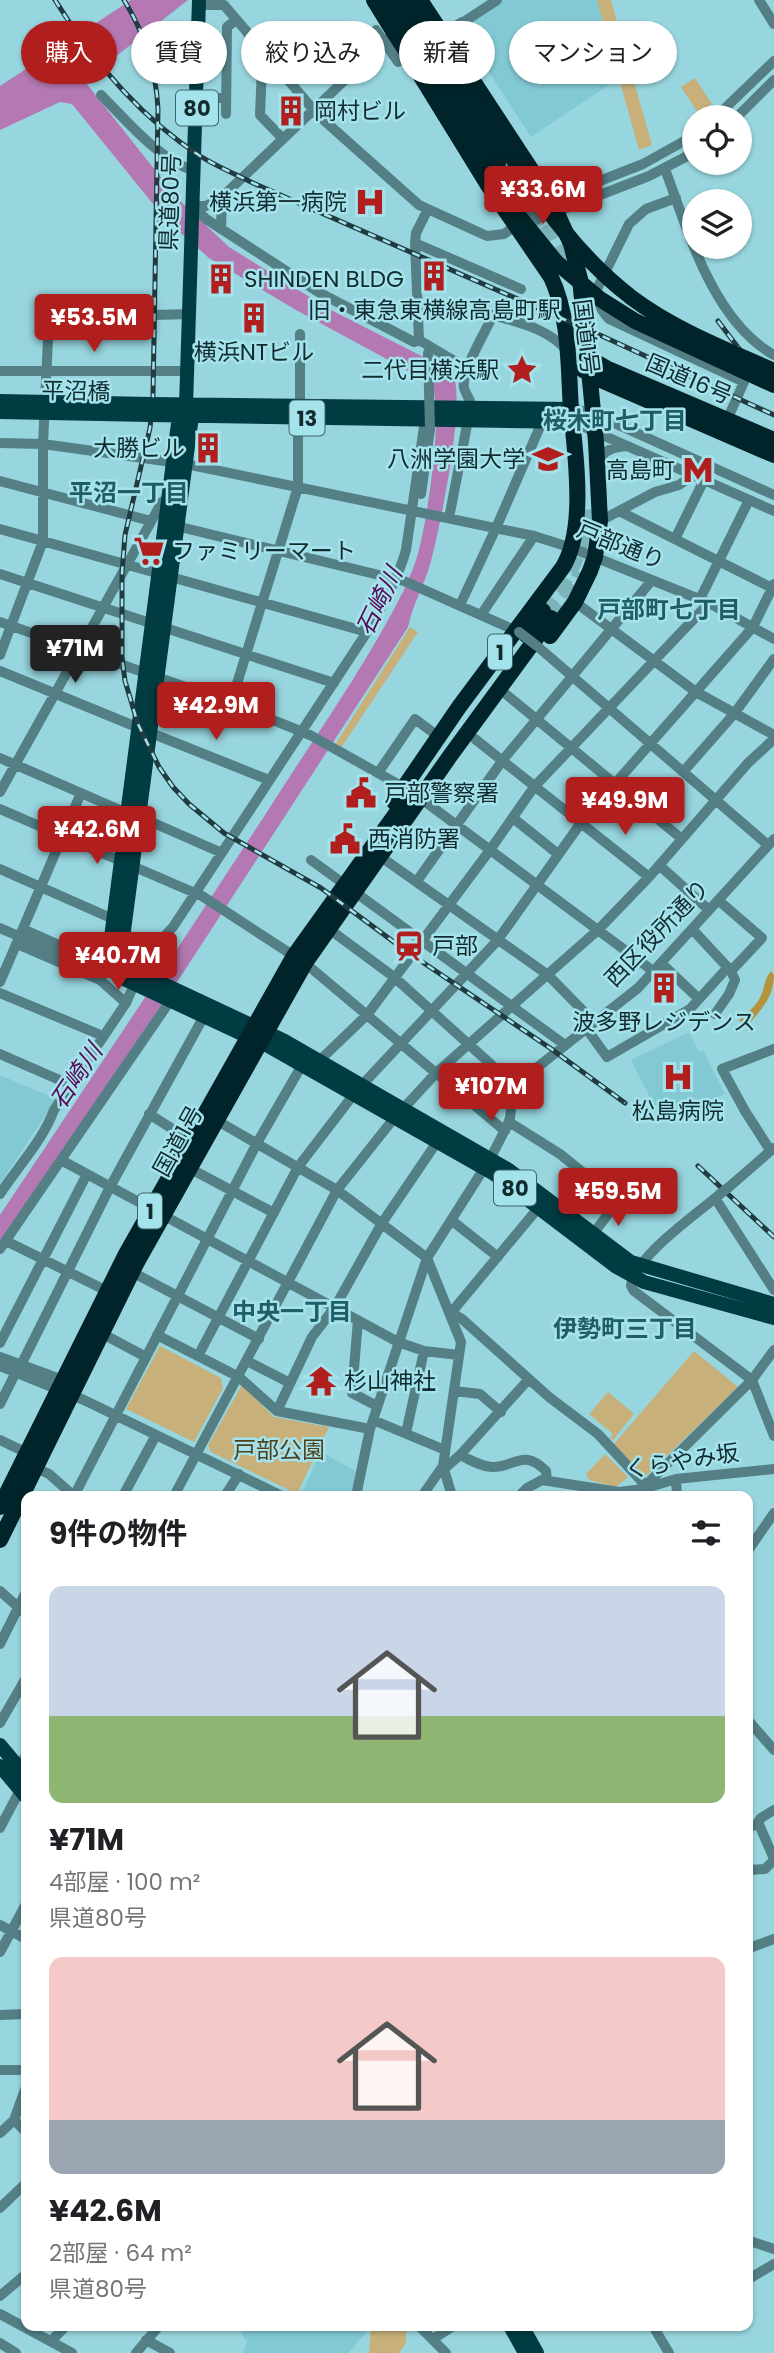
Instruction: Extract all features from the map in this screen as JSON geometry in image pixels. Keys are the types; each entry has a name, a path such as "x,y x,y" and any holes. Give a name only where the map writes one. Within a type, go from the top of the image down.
{"highway":[{"name":"国道1号","path":"374,0 559,293 568,352 578,509 572,548 554,581 439,737 416,796"},
{"path":"384,0 528,230 556,261 587,289 651,329 774,385"},
{"path":"392,0 457,111 475,148"},
{"path":"392,0 502,160 408,0"},
{"path":"400,0 525,195 564,244 618,293 641,309 774,371"},
{"path":"408,0 565,236 631,297 678,326"},
{"name":"国道1号","path":"299,959 329,929 351,884 366,844 475,739 539,647 576,602 595,557 600,521 595,430 580,279 571,244 554,206 420,0"},
{"path":"580,279 589,300 595,351 600,361 614,371"},
{"name":"国道16号","path":"568,352 581,369 589,374 774,455"},
{"name":"国道16号","path":"587,357 774,440"},
{"name":"国道1号","path":"0,1507 63,1389 101,1333 132,1272 190,1140 257,1034 299,959 351,884 382,855 416,796 547,615"},
{"name":"国道1号","path":"24,1491 36,1468 63,1389 107,1291 157,1212 189,1168 216,1120 257,1034"},
{"name":"国道1号","path":"0,1540 21,1498"}],"main road":[{"name":"県道80号","path":"161,527 180,463 186,413 202,2"},
{"name":"平沼橋","path":"0,401 151,410"},
{"name":"13","path":"151,410 186,413 299,412 431,416 572,415"},
{"name":"平沼橋","path":"0,412 151,410"},
{"name":"13","path":"465,414 542,422 572,415"},
{"name":"県道80号","path":"180,463 161,527 165,575 127,862 121,953 139,980 204,1016 257,1034"},
{"name":"県道80号","path":"109,955 113,919 127,862"},
{"path":"109,955 111,963 139,980"},
{"name":"県道80号","path":"171,997 257,1034"},
{"name":"80","path":"257,1034 319,1061 358,1089 487,1163 615,1266 774,1304"},
{"name":"80","path":"257,1034 302,1065 358,1089"},
{"name":"80","path":"399,1113 437,1142 509,1170 623,1258 644,1282 774,1318"},
{"path":"0,1745 21,1773"},
{"path":"0,1766 21,1776"},
{"path":"513,2331 525,2353"},
{"path":"525,2331 537,2353"}],"street":[{"path":"385,43 398,62 460,20 497,0"},
{"path":"759,0 774,24"},
{"path":"202,2 224,5 241,26"},
{"path":"226,114 227,27 236,20"},
{"path":"193,209 206,206 222,197 395,33"},
{"path":"728,105 774,61"},
{"path":"749,105 774,80"},
{"path":"261,84 260,115 283,139"},
{"path":"291,84 313,109 427,211 487,236 504,233 682,142"},
{"path":"101,95 147,141 194,172"},
{"path":"197,97 226,99"},
{"path":"554,206 665,169 682,159"},
{"path":"671,187 674,172 682,159"},
{"path":"665,169 703,266 729,313 751,340 774,355"},
{"path":"220,229 222,197"},
{"path":"676,198 646,209 629,224 597,289 597,298 600,309 608,319 744,382 727,420"},
{"path":"193,209 320,293 414,342 419,341 468,369"},
{"path":"419,341 415,243 416,233 427,211"},
{"path":"415,243 521,289"},
{"path":"606,271 657,309 722,344 712,367"},
{"path":"0,655 6,624 43,541 43,444 49,318 189,314"},
{"path":"446,517 465,414 471,401 464,388 468,369 494,315 546,333 568,352"},
{"path":"385,331 428,353 430,429 421,494"},
{"path":"230,703 298,487 300,334"},
{"path":"0,371 188,371"},
{"path":"572,415 592,413 774,495"},
{"path":"572,415 628,446 774,511"},
{"path":"0,1193 25,1160 139,980 200,896 222,853 269,780 305,733 401,580 406,550 418,511 431,416"},
{"path":"460,605 542,422"},
{"name":"戸部通り","path":"0,443 43,444 180,463 534,536 572,548 704,601 774,639"},
{"path":"597,463 604,452 628,446"},
{"path":"600,521 655,492 679,485 693,475"},
{"path":"675,539 704,480"},
{"path":"0,481 161,527 401,580 518,632 539,647 715,800 771,842"},
{"path":"319,1061 367,1015 534,787 654,661 704,601 718,561 749,500"},
{"path":"198,1356 298,1167 358,1089 498,940 580,824 753,627 773,587 619,511"},
{"path":"0,792 127,564 161,527"},
{"path":"0,529 367,632"},
{"path":"481,615 534,536"},
{"path":"0,574 334,683"},
{"path":"417,881 502,761 652,580"},
{"path":"177,1491 337,1190 399,1113 436,1073 598,930 774,737 696,692 576,602"},
{"path":"6,624 230,703 335,748 416,796 598,930 657,967 698,998"},
{"path":"683,772 734,713 774,659"},
{"path":"0,671 269,780"},
{"path":"508,695 682,839"},
{"path":"378,773 415,719 439,737"},
{"path":"475,739 649,877"},
{"path":"0,758 222,853"},
{"path":"0,982 81,793"},
{"path":"0,810 127,862 228,911 299,959 436,1073 507,1126 560,1154 618,1201"},
{"path":"513,818 558,853"},
{"name":"西区役所通り","path":"515,1086 638,988 771,842"},
{"path":"382,855 548,975 590,1025 607,1057 690,1009 698,998 762,938 718,900"},
{"path":"311,860 351,884 422,942 565,1045"},
{"path":"659,864 709,910"},
{"path":"0,869 113,919"},
{"path":"0,928 100,976 139,980"},
{"path":"0,928 100,976 126,1003"},
{"path":"329,929 394,977 515,1086 507,1126 427,1258 371,1425 357,1491"},
{"path":"692,929 729,969 735,980 715,1014"},
{"path":"20,937 95,961 109,955"},
{"path":"0,993 103,1036"},
{"path":"107,1291 41,1258 3,1245 171,997"},
{"path":"21,1364 110,1186 204,1016"},
{"path":"774,1049 722,1069 770,1151 774,1164"},
{"path":"0,1054 71,1085"},
{"path":"77,1491 257,1143 302,1065"},
{"path":"149,1114 190,1140"},
{"path":"216,1120 337,1190 427,1258 459,1334 459,1355 444,1467 451,1491"},
{"path":"277,1411 312,1338 335,1307 382,1223 437,1142"},
{"path":"770,1151 643,1259 631,1283 635,1291 752,1380 774,1436"},
{"path":"61,1160 398,1342 424,1352 459,1355"},
{"path":"189,1168 274,1213"},
{"path":"0,1343 41,1258 87,1174"},
{"path":"593,1234 618,1201 644,1182"},
{"path":"721,1193 769,1271 774,1290"},
{"path":"449,1311 456,1308 539,1207"},
{"path":"451,1220 498,1256"},
{"path":"132,1272 259,1339"},
{"path":"449,1311 463,1319 529,1379 598,1434 648,1488"},
{"path":"358,1320 352,1393 377,1406"},
{"path":"101,1333 146,1357"},
{"path":"157,1335 239,1377 277,1411 406,1433 445,1450"},
{"path":"648,1488 650,1480 752,1380 774,1350"},
{"path":"406,1433 424,1352"},
{"path":"0,1357 21,1364 115,1416 272,1491"},
{"path":"247,1361 290,1383"},
{"path":"0,1366 63,1389"},
{"path":"0,1373 63,1389"},
{"path":"0,1404 13,1378"},
{"path":"426,1491 444,1467 460,1455 529,1379"},
{"path":"454,1391 480,1394 500,1412"},
{"path":"126,1491 156,1435"},
{"path":"0,1440 27,1453"},
{"path":"460,1455 494,1467 521,1459 534,1462 546,1471 547,1481 536,1482 525,1491"},
{"path":"36,1468 49,1474 68,1491"},
{"name":"くらやみ坂","path":"626,1491 648,1488 676,1479 774,1469"},
{"path":"229,1491 239,1474"},
{"path":"676,1479 677,1491"},
{"name":"くらやみ坂","path":"547,1481 612,1491"},
{"path":"753,1543 774,1513"},
{"path":"0,1591 21,1610"},
{"path":"0,1644 21,1612"},
{"path":"0,1723 21,1687"},
{"path":"753,1726 774,1750"},
{"path":"0,1828 21,1783"},
{"path":"753,1870 765,1869 774,1859 753,1825 774,1810"},
{"path":"0,1952 21,1913"},
{"path":"0,1925 21,1936"},
{"path":"753,1947 774,1939"},
{"path":"0,2015 21,2014"},
{"path":"0,2070 21,2070"},
{"path":"0,2133 14,2120 21,2101"},
{"path":"14,2120 21,2127"},
{"path":"0,2208 21,2188"},
{"path":"753,2243 774,2249"},
{"path":"753,2276 774,2264"},
{"path":"0,2296 21,2278"},
{"path":"0,2314 21,2325"},
{"path":"32,2331 72,2353"},
{"path":"51,2341 61,2331"},
{"path":"136,2353 154,2331"},
{"path":"424,2331 446,2353"},
{"path":"433,2339 445,2331"},
{"path":"656,2331 669,2353"},
{"path":"146,2340 170,2353"},
{"path":"0,2343 16,2353"}],"shaded area":[{"path":"131,0 188,0 161,21 131,21 131,45 117,56 117,21 99,21"},
{"path":"503,0 597,0 603,21 509,21 509,84 610,84 531,137 495,81 495,21 472,21"},
{"path":"21,72 21,84 87,84 178,199 229,247 329,309 451,371 456,384 457,405 451,463 435,545 408,627 181,976 0,1242 0,1215 325,723 390,617 416,560 425,524 436,416 431,383 296,310 209,258 166,220 72,104 60,102 0,130 0,86"},
{"path":"771,971 774,975 772,991 761,1010 746,1027 739,1020 758,1001"},
{"name":"松島病院","path":"689,1032 699,1052 703,1050 725,1094 677,1118 670,1104 657,1111 631,1060"},
{"path":"0,1075 56,1099 0,1184"},
{"path":"321,1452 356,1471 352,1491 302,1491"},
{"path":"365,2331 348,2353 243,2353 247,2342 241,2333"}],"green space":[{"path":"597,0 611,0 617,21 603,21"},
{"path":"695,78 712,104 693,105 681,87"},
{"path":"621,84 635,84 652,145 639,150"},
{"path":"410,627 418,632 341,748 335,745"},
{"path":"160,1346 221,1378 223,1388 194,1442 126,1409"},
{"path":"694,1351 738,1387 644,1478 613,1445"},
{"name":"戸部公園","path":"242,1385 274,1417 329,1427 298,1491 291,1491 211,1452 208,1445"},
{"path":"608,1392 634,1414 613,1440 610,1438 613,1434 589,1414"},
{"path":"605,1454 628,1477 616,1487 589,1480 586,1474"},
{"path":"371,2331 406,2331 406,2343 399,2353 369,2353"}],"tunnel":[{"path":"498,163 537,228"},
{"path":"535,204 572,277"},
{"path":"543,611 560,587 578,552 585,509"},
{"path":"551,618 581,573"}],"railway":[{"path":"55,0 85,44 119,86 157,124 206,160 774,415"},
{"path":"124,0 148,52 158,109 153,395 150,428 125,535 122,573 122,657 125,681 138,724 159,767 173,787 224,833 321,888 406,951 550,1048 625,1103"},
{"path":"718,321 740,350 774,382"},
{"path":"698,1166 774,1237"}],"place":[{"name":"岡村ビル","path":"291,111"},
{"name":"横浜第一病院","path":"370,202"},
{"name":"旧・東急東横線高島町駅","path":"434,276"},
{"name":"SHINDEN BLDG","path":"221,279"},
{"name":"横浜NTビル","path":"254,318"},
{"name":"二代目横浜駅","path":"522,370"},
{"name":"大勝ビル","path":"208,448"},
{"name":"八洲学園大学","path":"548,459"},
{"name":"高島町","path":"698,470"},
{"name":"ファミリーマート","path":"149,551"},
{"name":"戸部警察署","path":"361,793"},
{"name":"西消防署","path":"345,839"},
{"name":"戸部","path":"409,946"},
{"name":"波多野レジデンス","path":"664,988"},
{"name":"松島病院","path":"678,1077"},
{"name":"杉山神社","path":"321,1381"}],"district":[{"name":"桜木町七丁目","path":"615,420"},
{"name":"平沼一丁目","path":"129,492"},
{"name":"戸部町七丁目","path":"669,609"},
{"name":"中央一丁目","path":"292,1311"},
{"name":"伊勢町三丁目","path":"625,1328"}],"water label":[{"name":"石崎川","path":"379,601"},
{"name":"石崎川","path":"76,1076"}]}
